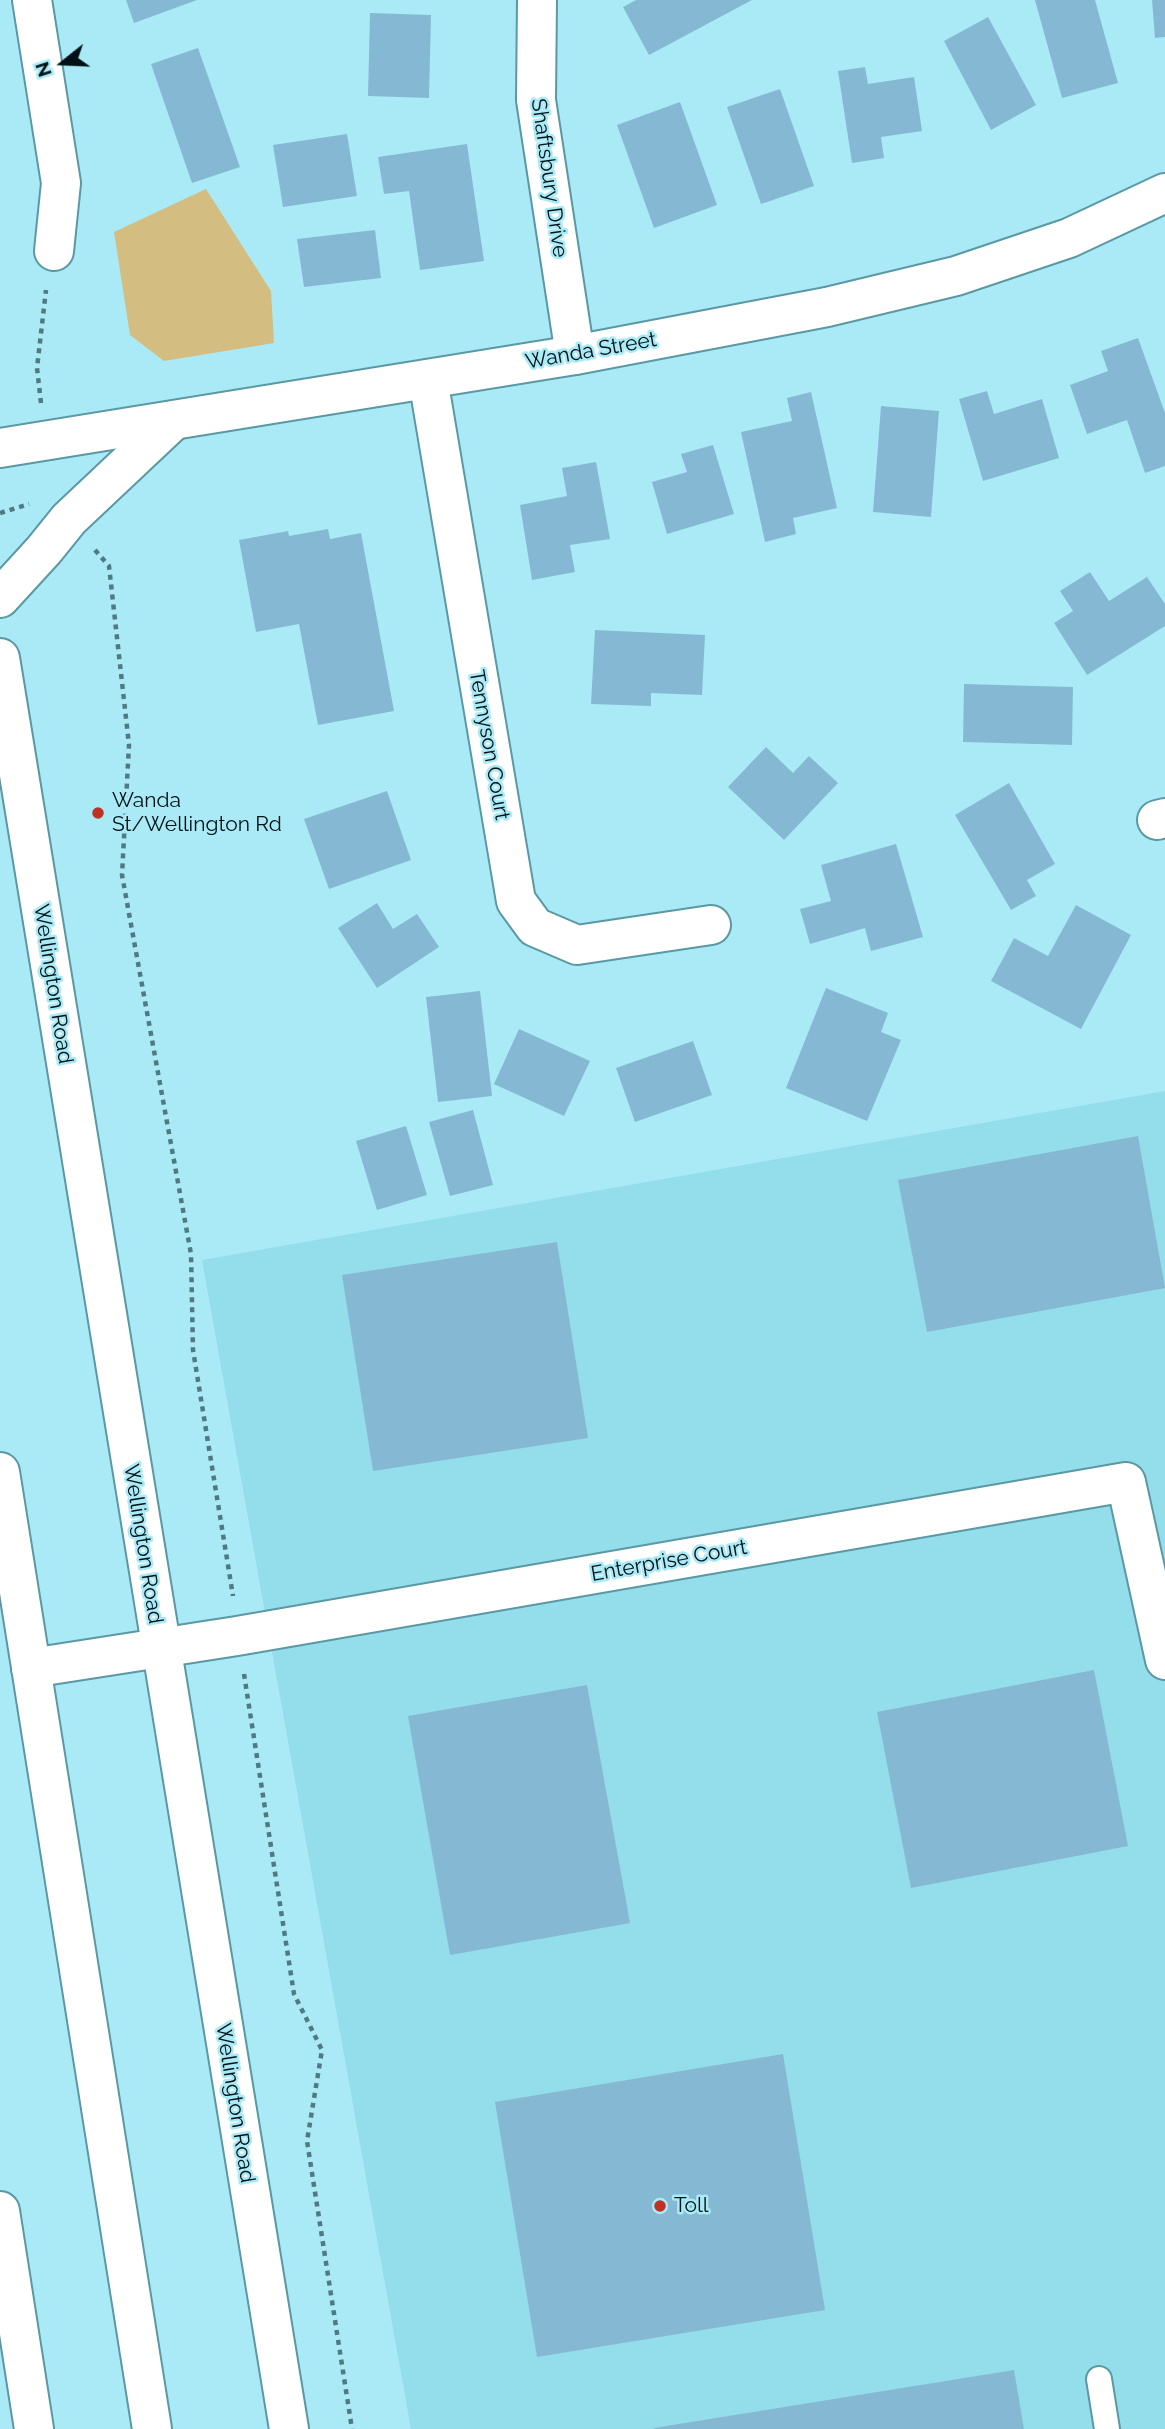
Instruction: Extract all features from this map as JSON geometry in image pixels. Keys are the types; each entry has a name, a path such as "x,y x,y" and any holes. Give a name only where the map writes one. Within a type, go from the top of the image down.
{"main road":[{"path":"32,0 61,183 54,251"},
{"name":"Shaftsbury Drive","path":"537,0 536,100 575,355"},
{"name":"Wanda Street","path":"0,448 575,355 827,307 956,276 1069,238 1165,192"},
{"name":"Tennyson Court","path":"428,379 516,901 535,927 577,945 711,925"},
{"path":"0,598 69,519 173,421"},
{"name":"Wellington Road","path":"0,659 289,2429"},
{"path":"0,1472 152,2429"},
{"name":"Enterprise Court","path":"31,1668 237,1636 1126,1482 1165,1660"},
{"path":"0,2211 34,2429"}],"lane":[{"path":"1099,2379 1107,2429"}],"path":[{"path":"45,441 37,368 47,282 54,251"},
{"path":"69,519 109,566 129,745 122,876 191,1254 193,1350 230,1572 237,1636 294,1994 322,2050 307,2141 352,2429"}],"shaded area":[{"path":"206,189 271,291 274,343 164,361 130,335 114,232"},
{"path":"1165,1091 1165,2429 411,2429 202,1260"}],"building":[{"path":"126,0 197,0 134,23"},
{"path":"636,0 752,0 649,55 623,7"},
{"path":"1035,0 1095,0 1118,83 1062,98"},
{"path":"1152,0 1165,0 1165,37 1155,38"},
{"path":"370,13 431,15 429,98 368,96"},
{"path":"988,17 1036,105 991,130 944,41"},
{"path":"198,48 240,167 192,183 151,64"},
{"path":"865,67 868,84 914,77 922,131 881,137 884,158 852,163 838,71"},
{"path":"780,89 814,186 761,204 727,107"},
{"path":"680,102 717,205 654,228 617,125"},
{"path":"347,134 357,196 283,207 273,145"},
{"path":"467,144 484,261 420,270 409,191 384,194 378,157"},
{"path":"375,230 381,278 304,287 297,239"},
{"path":"1138,338 1165,413 1165,466 1145,473 1127,420 1087,434 1070,385 1108,371 1101,351"},
{"path":"987,391 994,414 1042,399 1059,458 983,481 959,399"},
{"path":"811,392 837,508 793,518 796,534 765,542 741,432 792,421 787,398"},
{"path":"881,406 939,411 931,517 873,512"},
{"path":"713,445 734,514 667,534 652,482 687,472 681,454"},
{"path":"596,462 610,539 570,545 575,572 532,580 520,505 567,496 562,468"},
{"path":"328,529 330,539 361,533 394,711 318,725 299,624 256,632 239,540 288,531 289,536"},
{"path":"1090,572 1109,601 1147,577 1165,604 1165,626 1087,675 1054,623 1073,611 1060,591"},
{"path":"595,630 705,635 702,695 651,693 651,706 591,704"},
{"path":"964,684 1073,687 1072,745 963,742"},
{"path":"766,747 793,773 809,756 838,783 784,840 728,787"},
{"path":"1009,783 1055,864 1027,880 1036,896 1011,910 955,815"},
{"path":"387,791 411,860 329,889 304,819"},
{"path":"896,844 923,937 871,951 865,928 810,944 800,909 831,901 821,865"},
{"path":"377,903 393,929 417,914 439,947 377,988 338,928"},
{"path":"1076,905 1131,935 1081,1029 991,981 1014,938 1048,956"},
{"path":"826,988 888,1013 881,1032 901,1040 867,1121 786,1088"},
{"path":"480,991 492,1096 438,1102 426,997"},
{"path":"519,1029 590,1061 564,1116 494,1084"},
{"path":"693,1041 712,1095 635,1122 616,1068"},
{"path":"473,1110 493,1185 450,1196 429,1122"},
{"path":"406,1126 427,1195 377,1210 356,1141"},
{"path":"1138,1136 1165,1288 927,1332 898,1180"},
{"path":"557,1242 588,1438 373,1471 342,1275"},
{"path":"1094,1670 1128,1846 911,1888 877,1712"},
{"path":"587,1685 630,1923 450,1955 408,1716"},
{"name":"Toll","path":"783,2054 825,2310 537,2357 495,2102"},
{"path":"1014,2370 1024,2429 654,2429 654,2428"}],"place":[{"name":"Wanda St/Wellington Rd","path":"98,813"},
{"name":"Toll","path":"660,2206"}]}
